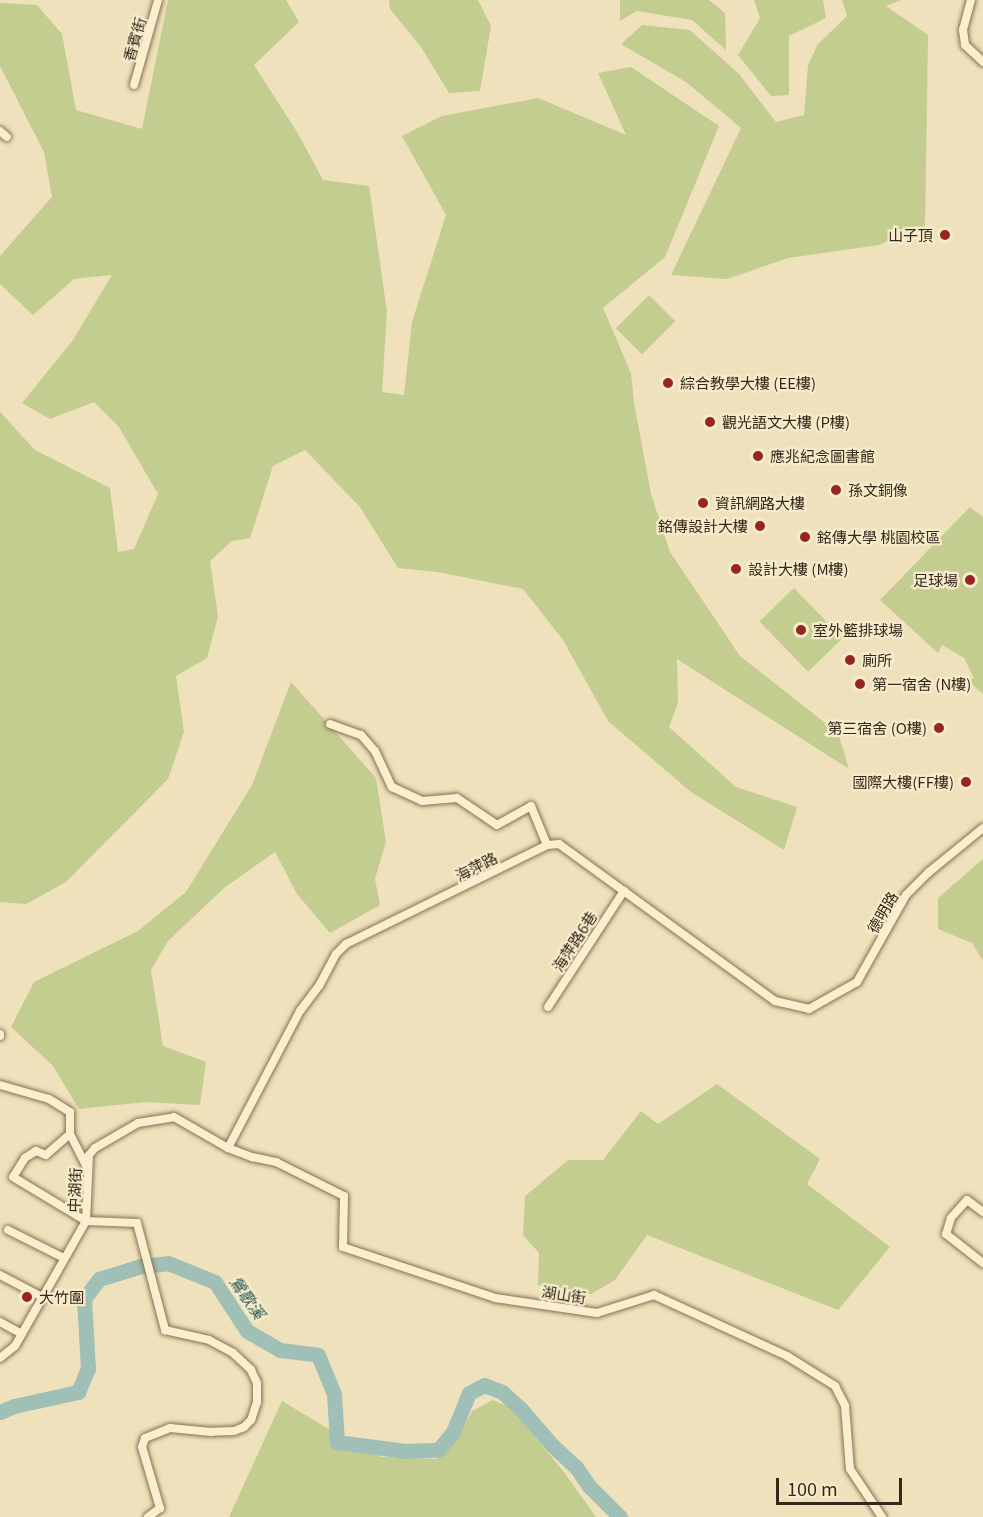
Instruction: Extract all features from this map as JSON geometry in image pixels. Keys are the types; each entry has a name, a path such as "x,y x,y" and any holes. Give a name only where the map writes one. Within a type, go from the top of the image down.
{"street":[{"name":"香賓街","path":"134,85 157,12 158,0"},
{"path":"970,0 963,30 965,45 983,62"},
{"path":"0,131 7,137"},
{"path":"330,724 361,735 375,751 392,787 422,801 457,798 497,825 531,806 547,845 559,844 624,891"},
{"name":"德明路","path":"624,891 775,1001 809,1009 857,982 906,895 983,828"},
{"name":"海萍路","path":"228,1148 300,1011 319,986 336,954 346,944 547,845"},
{"name":"海萍路6巷","path":"548,1007 624,891"},
{"path":"0,1085 49,1099 70,1112 70,1134 88,1170"},
{"name":"中湖街","path":"0,1358 15,1346 86,1221 89,1155 95,1148 138,1123 154,1118 174,1117 228,1148"},
{"path":"70,1134 46,1155 36,1151 26,1158 13,1177 86,1221 137,1223 165,1330 209,1340 233,1353 251,1370 257,1383 257,1402 251,1420 244,1427 234,1431 211,1432 170,1428 145,1438 142,1447 160,1508 148,1517"},
{"name":"湖山街","path":"228,1148 252,1157 276,1162 344,1196 343,1246 495,1298 597,1313 654,1295 787,1356 835,1386 845,1406 850,1469 882,1517"},
{"path":"983,1212 967,1200 951,1218 946,1234 983,1263"},
{"path":"8,1230 64,1258"},
{"path":"0,1275 42,1297"},
{"path":"0,1322 22,1334"}],"green space":[{"path":"168,0 286,0 299,22 254,65 297,132 323,180 369,186 387,312 382,392 404,395 412,322 446,215 402,136 442,116 538,98 626,135 598,73 631,67 719,126 665,257 603,308 631,373 634,403 651,494 670,552 740,656 838,733 849,769 677,659 678,703 669,727 736,787 797,807 784,850 691,792 608,721 563,640 523,589 438,572 398,568 360,507 305,450 273,466 250,538 232,541 210,561 218,616 207,658 176,676 184,732 168,779 66,882 26,904 0,902 0,412 35,450 110,488 118,552 134,549 158,494 119,427 94,402 50,419 22,403 73,340 112,275 74,279 33,315 0,284 0,256 52,197 44,152 0,66 0,3 37,5 62,34 76,110 142,129"},
{"path":"389,0 478,0 491,26 480,91 449,93 421,47 390,9"},
{"path":"620,0 709,0 725,13 726,50 692,20 637,11 620,21"},
{"path":"754,0 823,0 826,18 789,36 789,95 771,96 738,55 760,18"},
{"path":"842,0 901,0 886,6 928,35 925,226 879,245 788,258 727,279 671,275 741,128 686,82 621,44 642,25 690,30 739,74 776,122 804,115 808,65 818,44 847,16"},
{"path":"649,295 675,321 642,354 616,328"},
{"path":"970,507 983,517 983,694 968,681 974,678 964,658 942,645 938,653 880,600"},
{"name":"室外籃排球場","path":"794,588 843,638 808,672 759,621"},
{"path":"291,682 376,778 386,842 375,879 380,905 330,933 297,894 275,852 224,888 168,941 151,970 163,1046 206,1062 200,1105 146,1102 79,1109 53,1066 11,1027 34,982 138,931 186,892 252,785"},
{"path":"983,859 983,961 972,943 938,929 938,898"},
{"path":"717,1084 820,1159 807,1184 890,1247 838,1310 647,1235 615,1280 591,1294 538,1285 539,1253 523,1235 525,1196 568,1160 603,1160 641,1111 658,1124"},
{"path":"493,1400 511,1408 564,1472 596,1517 229,1517 282,1401 357,1446 381,1457 437,1459 458,1439 472,1411"}],"waterway":[{"name":"鶯歌溪","path":"0,1412 14,1406 78,1392 88,1369 84,1299 99,1279 141,1266 168,1263 215,1282 247,1331 280,1350 318,1355 334,1394 337,1442 405,1451 438,1450 453,1432 469,1393 484,1385 502,1392 520,1408 552,1445 576,1467 589,1486 620,1517"}],"place":[{"name":"山子頂","path":"945,235"},
{"name":"綜合教學大樓 (EE樓)","path":"668,383"},
{"name":"觀光語文大樓 (P樓)","path":"710,422"},
{"name":"應兆紀念圖書館","path":"758,456"},
{"name":"孫文銅像","path":"836,490"},
{"name":"資訊網路大樓","path":"703,503"},
{"name":"銘傳設計大樓","path":"760,526"},
{"name":"銘傳大學 桃園校區","path":"805,537"},
{"name":"設計大樓 (M樓)","path":"736,569"},
{"name":"足球場","path":"970,580"},
{"name":"室外籃排球場","path":"801,630"},
{"name":"廁所","path":"850,660"},
{"name":"第一宿舍 (N樓)","path":"860,684"},
{"name":"第三宿舍 (O樓)","path":"939,728"},
{"name":"國際大樓(FF樓)","path":"966,782"},
{"name":"大竹圍","path":"27,1297"}]}
